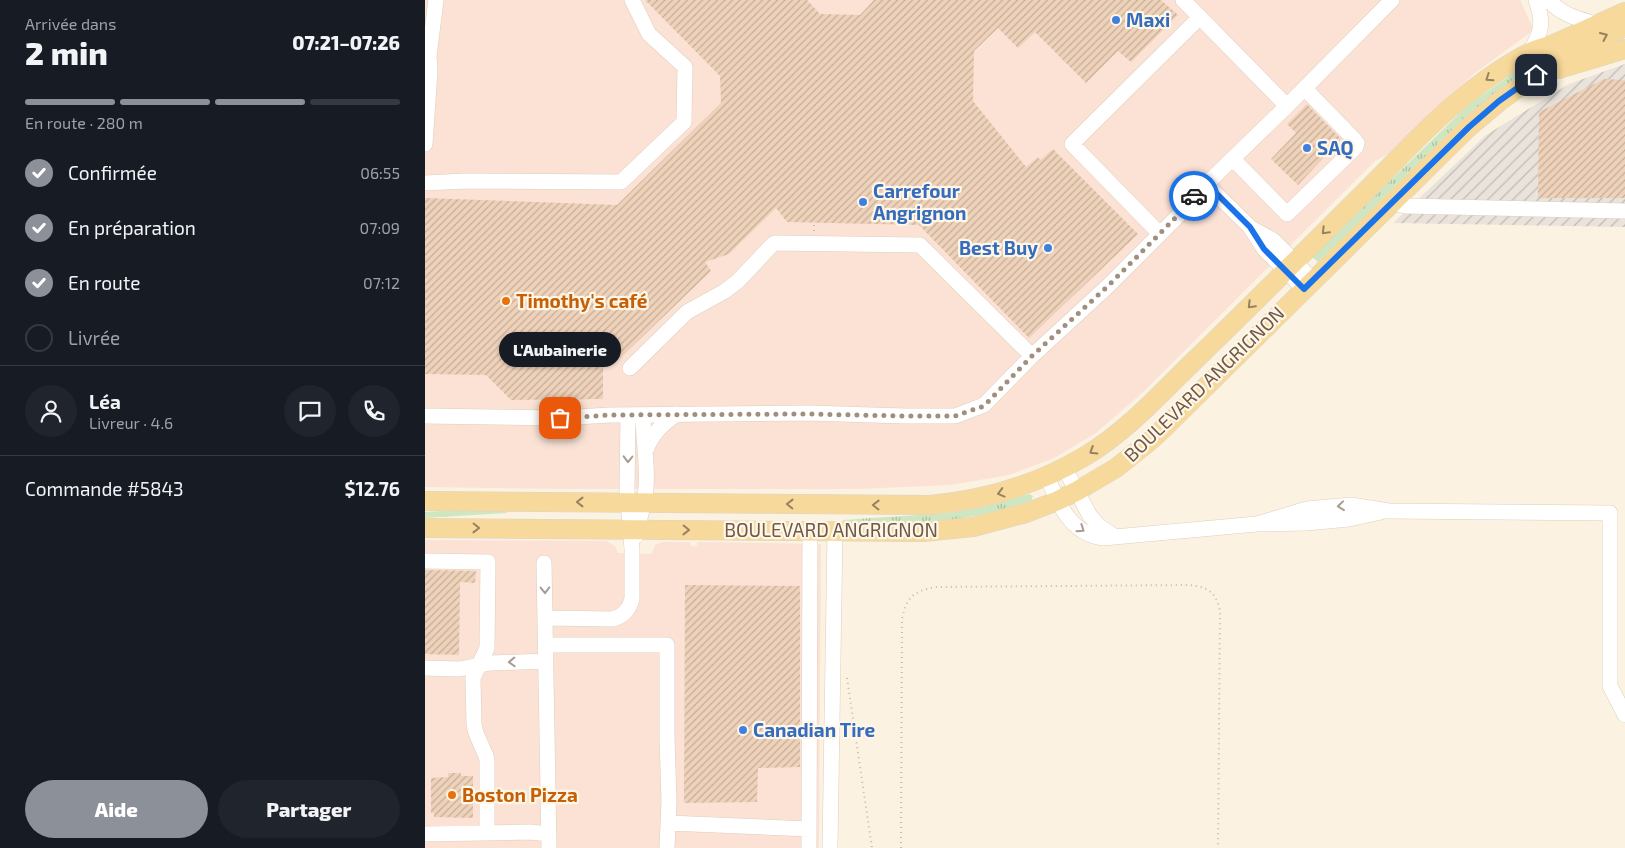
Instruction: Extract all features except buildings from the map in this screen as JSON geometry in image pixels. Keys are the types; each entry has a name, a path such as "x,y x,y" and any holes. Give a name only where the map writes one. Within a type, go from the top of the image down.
{"main road":[{"name":"BOULEVARD ANGRIGNON","path":"425,501 930,504 960,501 995,494 1047,476 1100,446 1126,427 1456,103 1487,79 1530,52 1549,46 1625,12"},
{"name":"BOULEVARD ANGRIGNON","path":"425,528 923,532 967,528 1007,518 1057,501 1077,492 1116,468 1150,441 1393,200 1499,101 1583,45 1625,27"},
{"path":"1536,75 1625,49"}],"street":[{"path":"425,144 427,63 436,0"},
{"path":"425,183 465,181 621,182 684,122 685,68 649,34 632,0"},
{"path":"1183,0 1287,106"},
{"path":"425,416 560,418 677,414 809,414 955,416 984,406 1032,356 1108,286 1189,204 1195,194 1306,88 1392,0"},
{"path":"1530,52 1541,27 1541,17 1535,0"},
{"path":"1549,0 1565,14 1596,24"},
{"path":"1160,234 1072,144 1200,17"},
{"path":"1233,159 1287,214 1356,148 1357,143 1354,139 1306,88"},
{"path":"1207,184 1250,227 1264,249 1290,266 1309,284"},
{"path":"1393,200 1407,206 1625,211"},
{"path":"630,368 687,312 731,286 749,270 772,244 920,245 1032,356"},
{"path":"646,450 649,441 657,430 677,414"},
{"path":"635,415 646,450 646,490 636,503"},
{"path":"546,618 612,619 622,616 630,606 632,599 636,503 635,415"},
{"path":"1065,467 1095,522 1115,537"},
{"path":"1047,476 1057,501 1069,520 1089,534 1103,538 1257,524 1307,523 1349,519 1389,511 1611,514 1610,686 1625,715"},
{"path":"809,848 810,531"},
{"path":"830,848 835,532"},
{"path":"425,561 488,562 487,648 473,678 475,733 486,756 487,833"},
{"path":"425,834 530,832 549,841 544,563"},
{"path":"546,645 667,645 669,801 667,848"},
{"path":"425,668 459,669 491,663 546,661"},
{"path":"668,823 809,829"}],"path":[{"path":"814,223 814,235"},
{"path":"901,848 902,619 905,605 911,596 921,590 935,587 1189,585 1202,587 1211,592 1218,601 1220,611 1218,848"},
{"path":"845,671 872,848"}],"shaded area":[{"name":"Carrefour Angrignon","path":"425,0 1520,0 1534,30 1475,73 1418,124 1390,153 1375,161 1143,392 1096,433 1054,458 1009,475 950,485 856,489 425,487"},
{"path":"1625,64 1625,227 1393,223 1486,135 1569,84"},
{"path":"425,540 606,541 615,546 618,553 652,554 655,545 663,542 690,542 691,546 697,546 697,542 821,544 819,848 425,848"}],"green space":[{"path":"1569,43 1504,86 1466,116 1318,262 1312,257 1467,106 1512,74"},
{"path":"1029,494 1033,496 1031,501 963,518 916,522 843,522 843,520 949,513 984,507"},
{"path":"507,511 507,513 425,518 425,512"}],"way so far":[{"path":"560,418 611,415 809,414 955,416 984,406 1032,356 1108,286 1189,204 1194,196"}],"place":[{"name":"Maxi","path":"1116,20"},
{"name":"SAQ","path":"1307,148"},
{"name":"Carrefour Angrignon","path":"863,202"},
{"name":"Best Buy","path":"1048,248"},
{"name":"Timothy's café","path":"506,301"},
{"name":"L'Aubainerie","path":"560,418"},
{"name":"Canadian Tire","path":"743,730"},
{"name":"Boston Pizza","path":"452,795"}],"route":[{"path":"1194,196 1207,184 1250,227 1264,249 1304,289 1469,127 1499,101 1536,75"}]}
